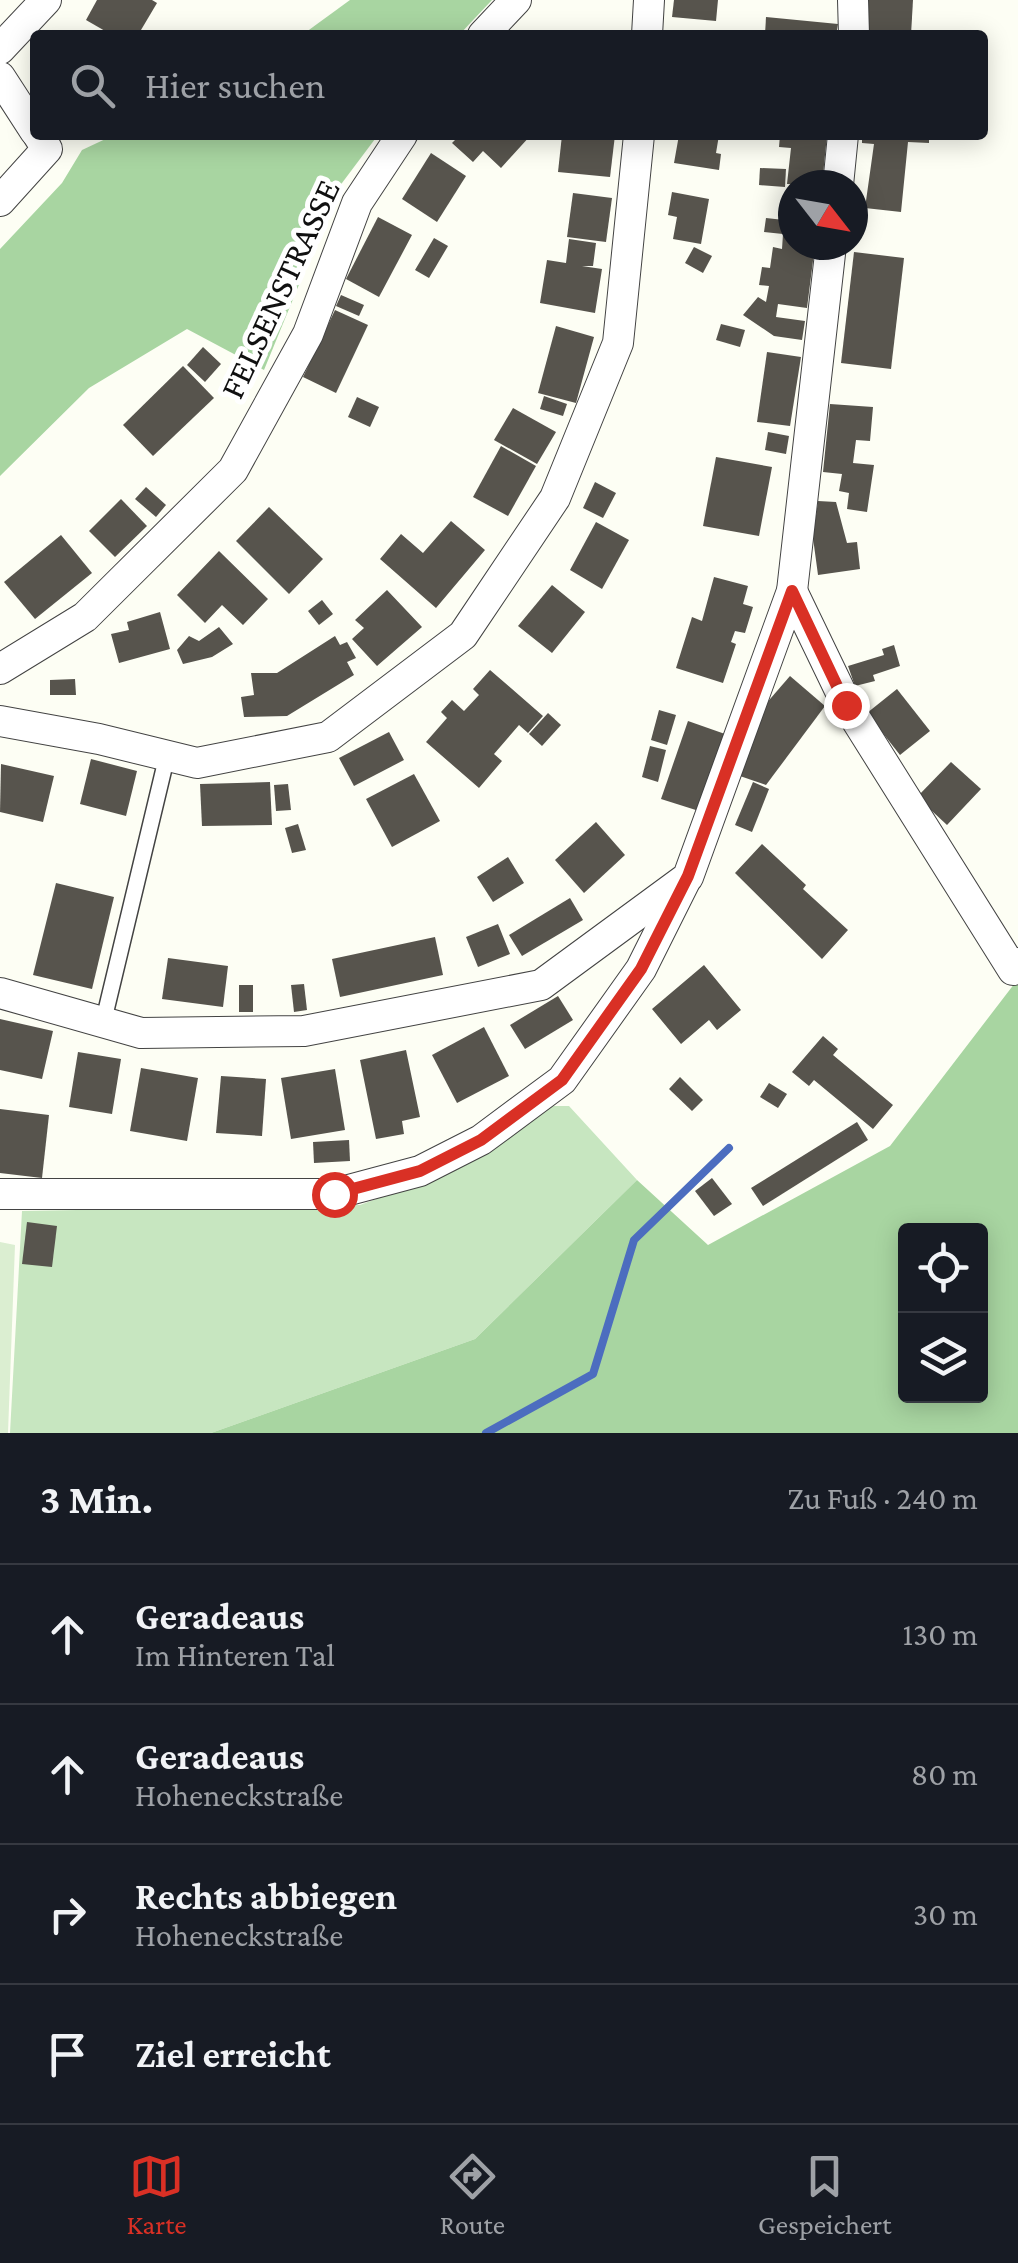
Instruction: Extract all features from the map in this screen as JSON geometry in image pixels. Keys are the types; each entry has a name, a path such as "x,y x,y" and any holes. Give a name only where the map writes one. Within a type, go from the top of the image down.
{"street":[{"path":"0,49 46,0"},
{"path":"488,30 516,0"},
{"path":"647,30 649,0"},
{"path":"853,0 854,30"},
{"path":"0,77 30,124"},
{"path":"0,201 47,149 41,140"},
{"name":"FELSENSTRASSE","path":"0,670 86,617 233,470 308,334 357,203 399,140"},
{"path":"0,721 196,763 328,738 463,636 555,498 618,343 638,140"},
{"path":"840,170 842,140"},
{"path":"0,1194 334,1194 420,1171 481,1140 562,1080 641,969 688,876 792,591 829,260"},
{"path":"792,591 846,705 1013,970 1018,964"},
{"path":"0,993 141,1033 304,1031 541,985 688,876"}],"lane":[{"path":"104,1023 167,756"}],"green space":[{"path":"350,0 492,0 464,30 309,30"},
{"path":"103,140 374,140 339,187 264,370 187,329 89,388 0,476 0,249 62,183 82,150"},
{"path":"1018,979 1018,1433 211,1433 475,1339 637,1180 708,1245 890,1146"},
{"path":"553,1106 569,1106 637,1180 475,1339 211,1433 10,1433 22,1211 360,1205 464,1166"},
{"path":"0,1242 15,1245 8,1433 0,1433"}],"building":[{"path":"97,0 157,3 141,30 103,30 86,20"},
{"path":"674,0 718,0 716,21 672,17"},
{"path":"869,0 913,0 911,30 868,30"},
{"path":"766,17 838,24 837,30 765,30"},
{"path":"526,140 501,168 483,151 473,162 452,143"},
{"path":"561,140 614,140 610,177 558,172"},
{"path":"678,140 718,140 719,170 674,163"},
{"path":"780,140 826,140 824,170 789,170 791,148 779,147"},
{"path":"862,140 929,140 908,142 901,212 868,208 874,144"},
{"path":"431,153 466,176 437,222 402,199"},
{"path":"760,168 786,169 778,170 778,186 759,185"},
{"path":"672,192 709,199 701,244 673,239 677,217 668,215"},
{"path":"573,193 612,198 606,242 567,237"},
{"path":"378,217 412,235 379,297 346,279"},
{"path":"766,218 778,219 778,233 764,232"},
{"path":"434,238 448,246 429,278 415,270"},
{"path":"569,239 596,243 593,266 582,266 602,269 595,313 540,303 547,260 566,263"},
{"path":"694,247 712,256 703,273 685,263"},
{"path":"773,247 778,248 778,260 813,260 807,308 778,304 776,317 805,321 802,340 774,336 743,315 758,297 766,302 769,286 759,285 762,267 770,268"},
{"path":"868,254 904,258 891,369 841,363 853,260 868,260"},
{"path":"341,295 364,305 359,316 336,306"},
{"path":"335,310 368,325 336,393 303,377"},
{"path":"721,324 745,330 740,347 716,340"},
{"path":"556,326 594,337 576,403 538,393"},
{"path":"203,347 221,364 205,382 187,365"},
{"path":"767,352 801,357 790,426 757,422"},
{"path":"183,366 214,398 153,456 123,425"},
{"path":"544,396 567,404 563,416 540,409"},
{"path":"357,397 379,407 370,427 348,417"},
{"path":"830,404 873,407 870,441 856,440 853,463 874,465 867,512 847,509 849,493 839,491 842,474 823,472"},
{"path":"513,408 556,432 537,464 494,440"},
{"path":"768,432 789,436 786,454 765,450"},
{"path":"501,446 536,466 508,516 473,497"},
{"path":"716,457 772,467 759,536 703,526"},
{"path":"595,482 616,493 603,518 583,508"},
{"path":"146,487 166,505 156,517 135,499"},
{"path":"121,499 147,526 115,557 89,531"},
{"path":"818,501 836,502 847,543 857,542 860,569 818,575 813,538"},
{"path":"269,507 323,559 289,594 236,541"},
{"path":"451,521 485,550 436,608 380,559 401,534 423,553"},
{"path":"596,522 629,540 602,589 570,570"},
{"path":"61,535 92,573 35,619 4,582"},
{"path":"219,551 268,599 243,625 222,605 205,623 177,595"},
{"path":"714,577 748,586 743,604 753,607 745,633 735,631 731,642 736,644 723,683 676,668 692,617 702,621"},
{"path":"552,585 585,612 552,653 518,626"},
{"path":"387,590 422,627 377,666 352,639 364,628 355,620"},
{"path":"322,600 333,614 319,625 308,611"},
{"path":"160,612 170,649 119,663 111,634 129,630 127,622"},
{"path":"219,627 233,644 212,657 183,664 177,650 189,636 199,641"},
{"path":"335,636 340,645 347,642 356,658 347,662 354,675 287,716 244,717 241,697 254,695 251,673 277,673"},
{"path":"894,645 900,666 873,675 875,681 855,686 848,666 884,655 882,649"},
{"path":"490,670 543,716 528,733 519,725 494,754 502,761 479,788 426,742 447,718 441,712 452,700 464,711 479,695 473,689"},
{"path":"790,676 825,706 766,785 737,775 764,706"},
{"path":"75,679 76,695 50,695 50,680"},
{"path":"897,689 930,731 900,755 867,713"},
{"path":"659,710 676,715 667,745 651,740"},
{"path":"548,713 561,725 542,746 529,734"},
{"path":"688,721 725,734 699,811 661,799"},
{"path":"389,732 404,760 354,786 339,758"},
{"path":"650,746 666,750 658,782 642,777"},
{"path":"91,759 137,771 126,816 80,804"},
{"path":"951,762 981,789 947,825 917,797"},
{"path":"1,764 54,776 43,822 0,812"},
{"path":"414,774 440,821 392,847 366,799"},
{"path":"270,782 272,825 202,826 200,784"},
{"path":"753,782 769,789 752,832 735,825"},
{"path":"288,784 291,810 276,811 274,785"},
{"path":"596,822 625,855 584,893 555,860"},
{"path":"298,824 306,850 292,853 285,828"},
{"path":"762,844 848,930 822,959 735,873"},
{"path":"508,857 524,883 493,902 477,877"},
{"path":"56,883 114,897 92,989 33,975"},
{"path":"570,898 583,920 522,956 509,935"},
{"path":"498,924 510,954 478,967 466,937"},
{"path":"435,937 443,975 340,997 332,959"},
{"path":"168,958 228,966 223,1007 162,999"},
{"path":"704,965 741,1010 717,1030 709,1020 681,1044 652,1009"},
{"path":"304,984 307,1010 294,1012 291,985"},
{"path":"239,985 253,985 253,1012 239,1012"},
{"path":"558,996 573,1020 525,1049 510,1025"},
{"path":"0,1019 53,1031 42,1079 0,1070"},
{"path":"484,1027 509,1076 457,1103 432,1055"},
{"path":"823,1036 838,1049 833,1055 893,1105 873,1129 814,1080 809,1086 792,1072"},
{"path":"406,1050 420,1117 402,1121 404,1134 376,1139 360,1060"},
{"path":"78,1052 121,1059 112,1114 69,1107"},
{"path":"141,1068 198,1078 187,1141 130,1131"},
{"path":"335,1069 345,1130 291,1139 281,1078"},
{"path":"221,1076 266,1079 262,1136 216,1133"},
{"path":"680,1077 703,1100 692,1111 669,1089"},
{"path":"769,1083 787,1094 778,1108 760,1097"},
{"path":"0,1109 49,1115 42,1178 0,1173"},
{"path":"857,1122 868,1140 763,1206 751,1188"},
{"path":"349,1140 350,1161 314,1163 313,1142"},
{"path":"712,1178 732,1204 714,1216 695,1191"},
{"path":"27,1222 57,1226 52,1267 22,1264"}],"waterway":[{"path":"486,1433 593,1374 634,1240 729,1148"}],"route":[{"path":"334,1194 420,1171 481,1140 562,1080 641,969 688,876 792,591 846,705"}]}
